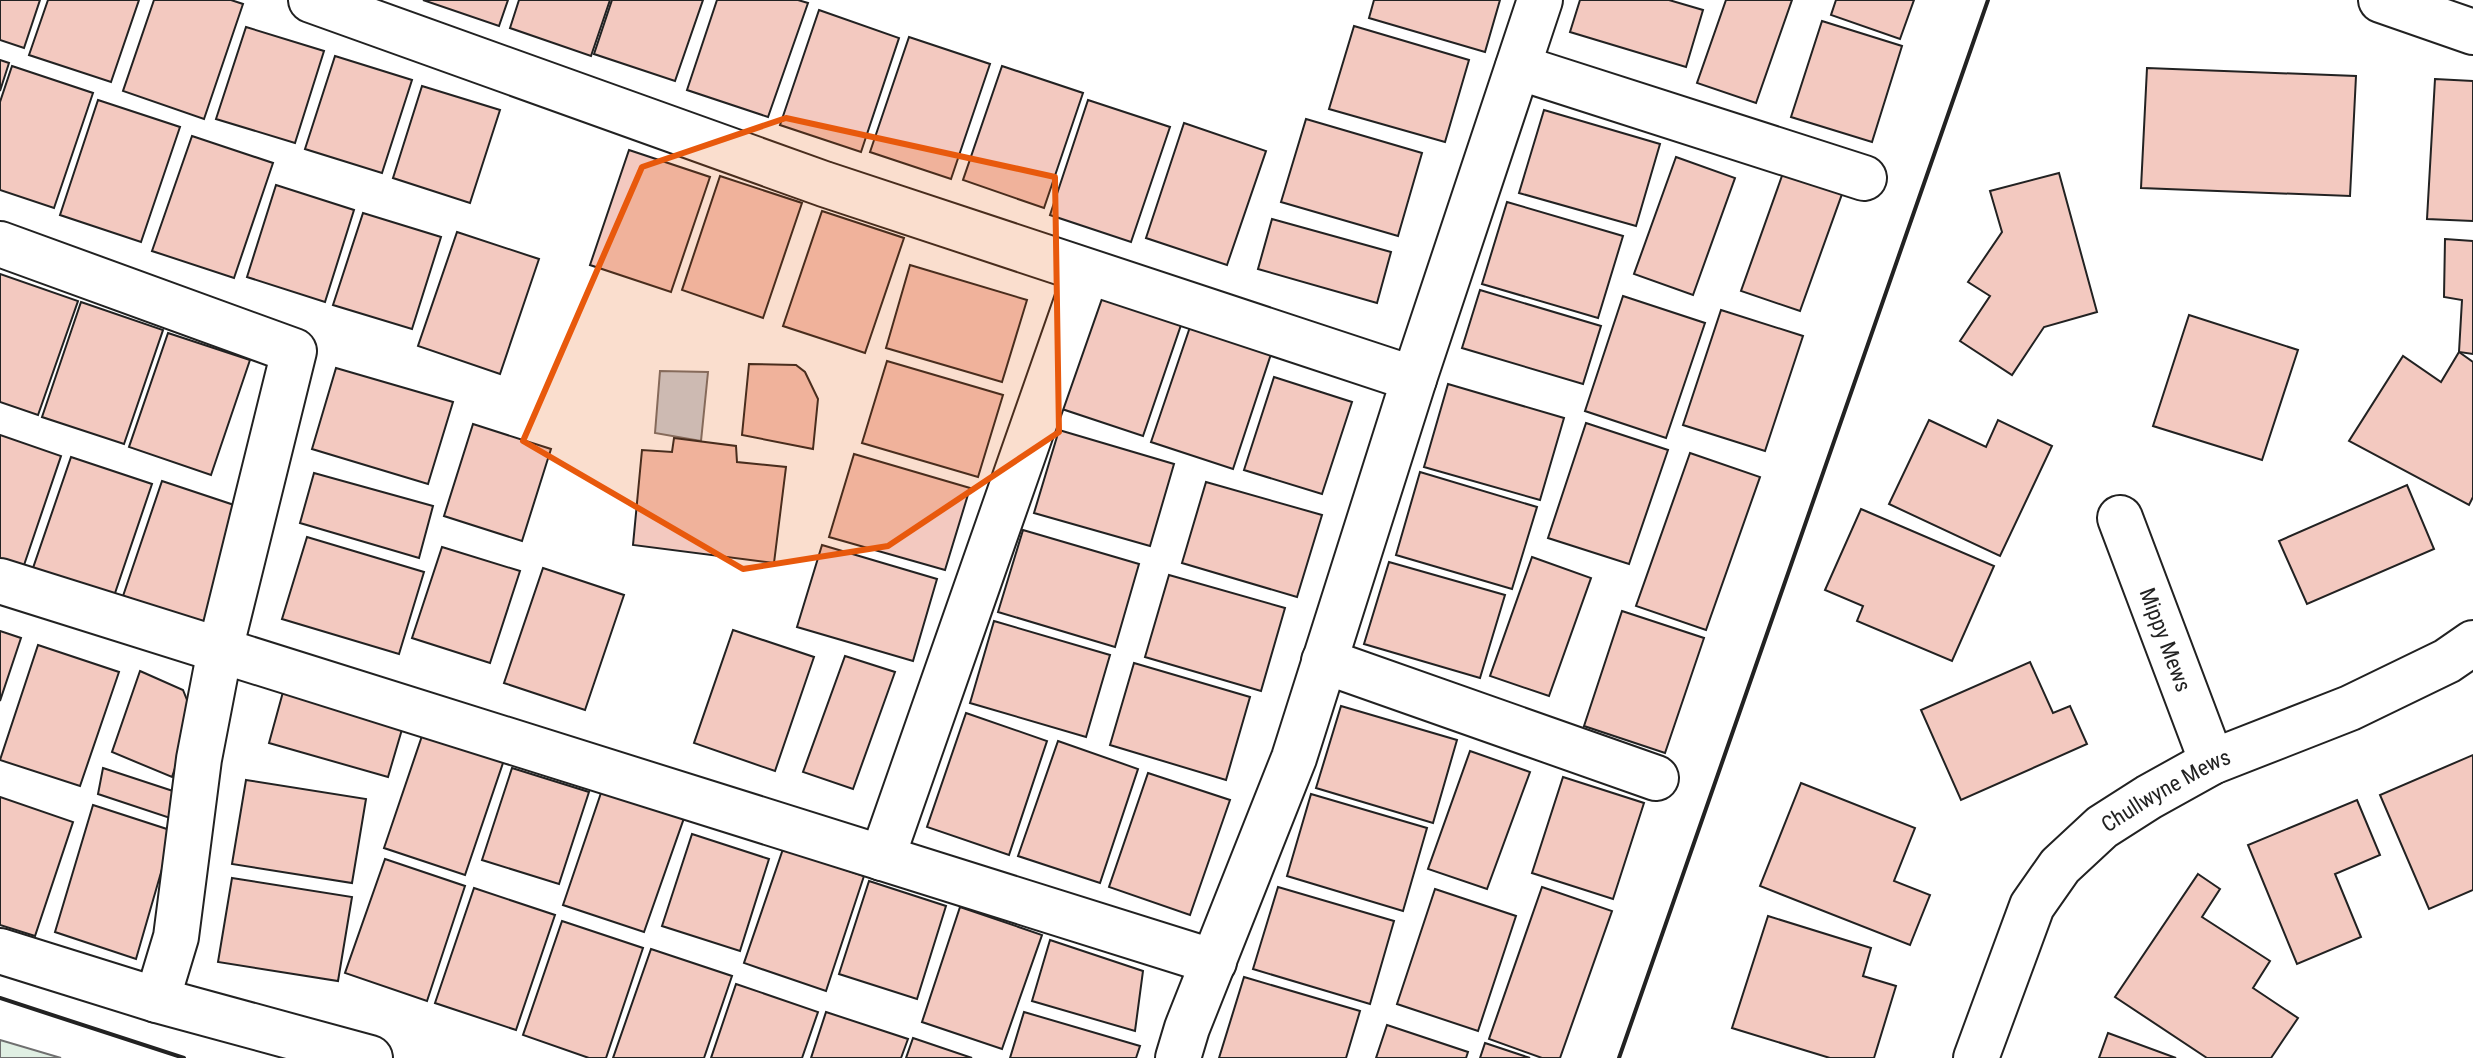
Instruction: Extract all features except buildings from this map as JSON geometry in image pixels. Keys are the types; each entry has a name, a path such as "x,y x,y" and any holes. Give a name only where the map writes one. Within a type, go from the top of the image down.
{"street":[{"path":"311,0 824,184 1414,379"},
{"path":"1178,1058 1187,1028 1294,758 1414,379 1540,0"},
{"path":"2381,0 2473,32"},
{"path":"1518,67 1864,178"},
{"path":"0,244 294,351 220,650 199,759 176,937 157,1000"},
{"path":"882,858 1087,272"},
{"name":"Mippy Mews","path":"2120,518 2212,762"},
{"path":"0,581 1214,962"},
{"name":"Chullwyne Mews","path":"1976,1058 2032,906 2060,866 2102,827 2212,762 2350,708 2447,661 2473,643"},
{"path":"1324,661 1656,778"},
{"path":"0,951 157,1000 370,1058"}],"highlighted area":[{"path":"786,118 1055,177 1059,432 888,546 743,569 523,441 642,167"}],"green space":[{"path":"0,1040 61,1058 0,1058"}],"shaded area":[{"path":"660,371 708,372 701,441 655,433"}],"wall":[{"path":"1619,1058 1988,0"},
{"path":"0,998 184,1058"}]}
